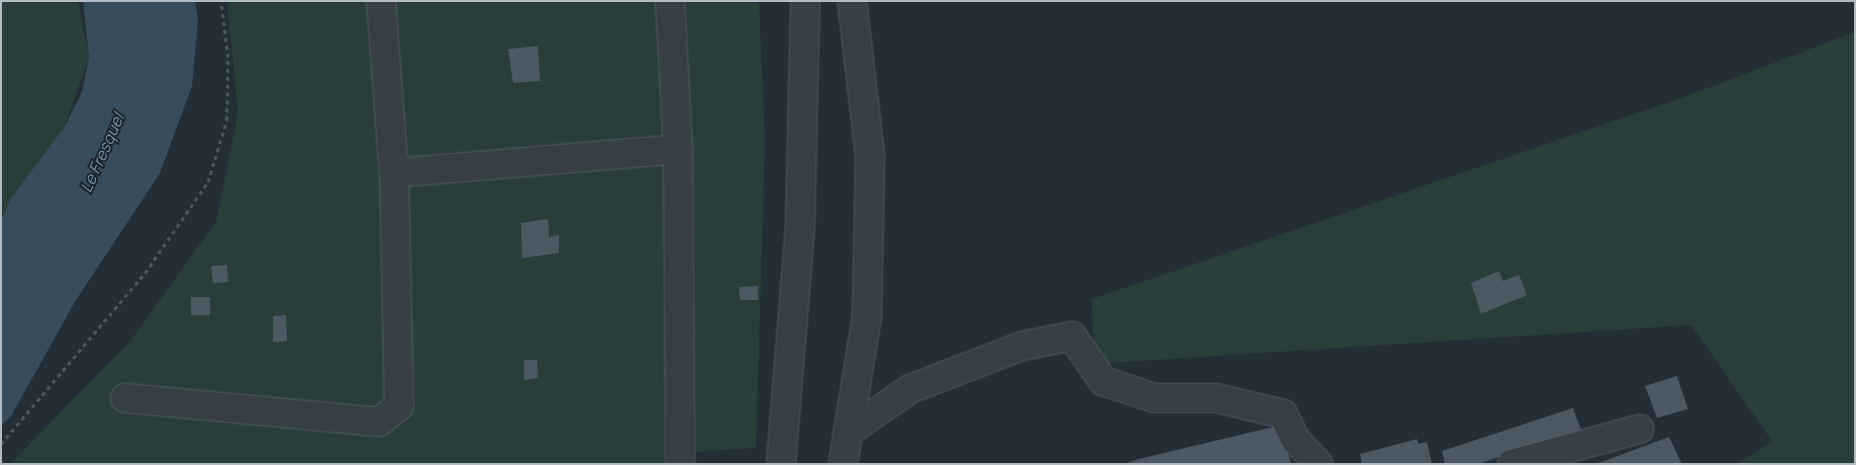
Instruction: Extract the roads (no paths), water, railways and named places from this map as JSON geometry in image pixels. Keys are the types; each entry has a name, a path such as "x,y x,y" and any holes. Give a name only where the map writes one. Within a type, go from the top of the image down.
{"street":[{"path":"125,398 380,422 399,406 394,173 381,1"},
{"path":"670,1 678,149 680,464"},
{"path":"781,464 800,230 805,1"},
{"path":"843,464 867,315 870,156 852,1"},
{"path":"394,173 678,149"},
{"path":"848,432 910,388 1022,346 1072,336 1103,381 1154,398 1216,398 1283,414 1295,440 1318,464"},
{"path":"1512,464 1639,429"}],"water":[{"name":"Le Fresquel","path":"83,1 195,1 198,20 192,86 160,173 76,300 11,416 1,426 1,220 11,198 65,126 82,92 89,58"}]}
